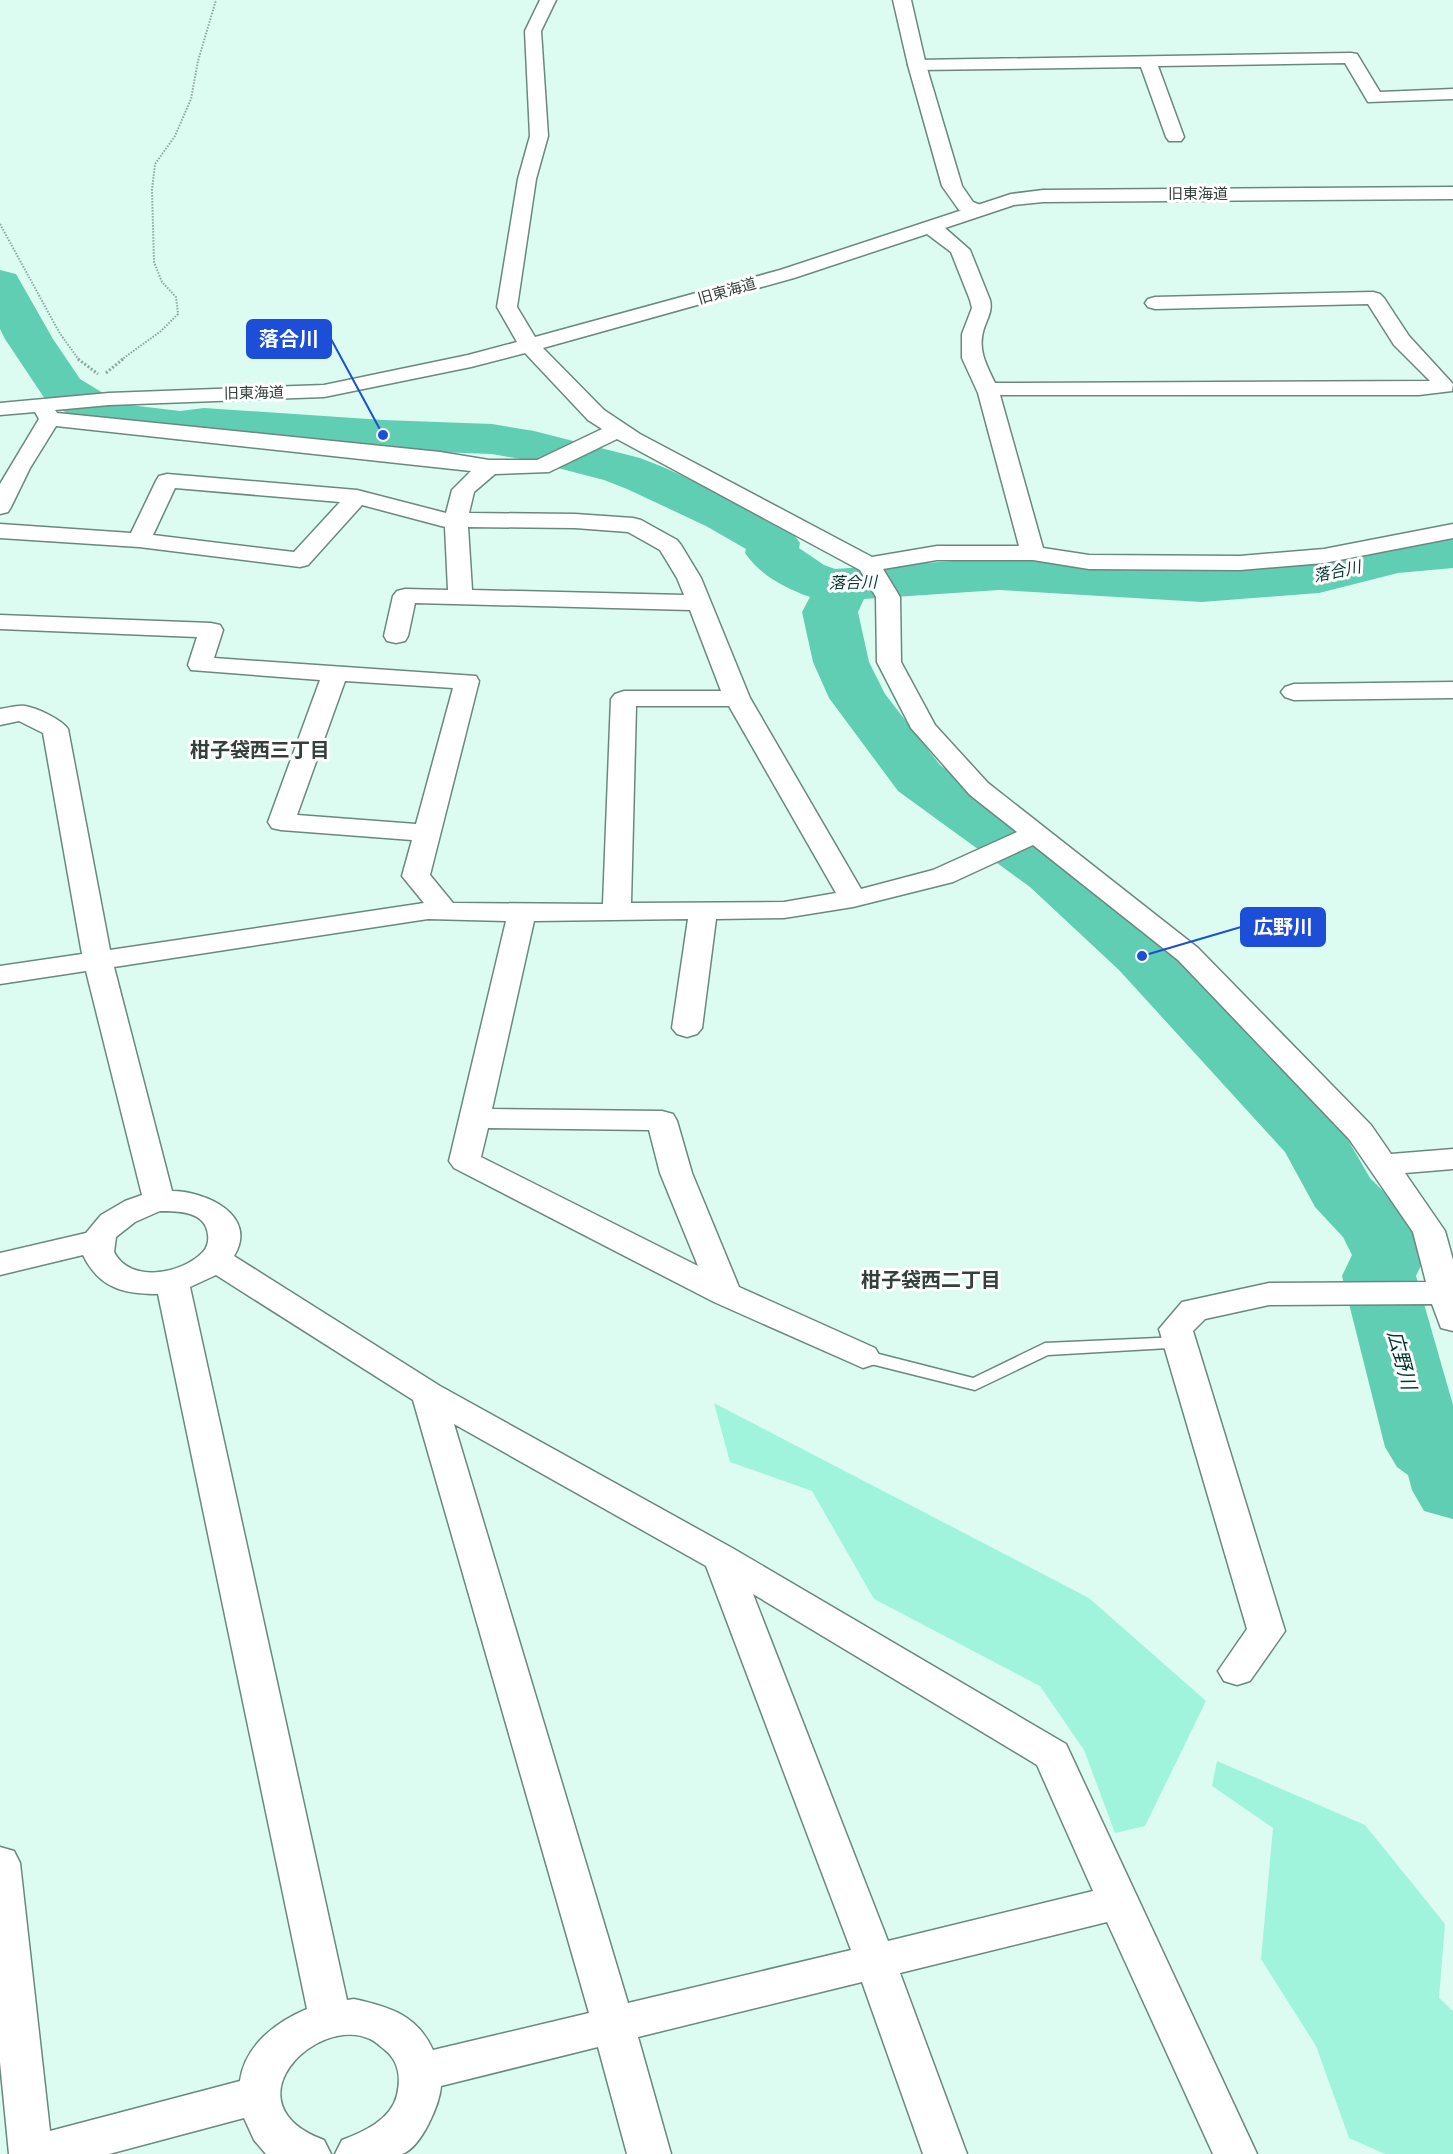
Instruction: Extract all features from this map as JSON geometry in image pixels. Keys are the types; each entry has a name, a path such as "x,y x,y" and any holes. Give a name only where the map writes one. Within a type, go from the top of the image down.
{"street":[{"path":"548,0 533,31 539,136 527,179 507,307 528,345 596,415 617,430 869,565 888,597 886,622 889,662 924,728 979,789 1188,954 1360,1132 1444,1250 1449,1306 1269,1294 1194,1310 1176,1329 1266,1631 1237,1671"},
{"path":"902,0 917,65 952,186 966,206 976,210"},
{"path":"917,65 1351,58 1374,98 1453,94"},
{"path":"1148,61 1175,137"},
{"name":"旧東海道","path":"0,409 50,410 109,399 324,392 536,345 787,274 1011,200 1043,196 1453,193"},
{"path":"931,228 960,250 980,300 982,308 972,334 972,358 987,389 1033,553"},
{"path":"1155,303 1373,298 1384,308 1396,333 1437,375 1449,392"},
{"path":"987,389 1419,389 1449,392"},
{"path":"0,507 50,410 489,467 541,467 617,430"},
{"path":"460,597 456,520 463,490 489,467"},
{"path":"139,540 167,481 357,497 444,520 575,521 633,525 669,545 689,578 737,698 853,899"},
{"path":"0,531 139,540 300,560 357,497"},
{"path":"869,565 937,553 1033,553 1089,562 1240,563 1324,556 1453,531"},
{"path":"396,636 405,596 698,603"},
{"path":"0,622 212,630 200,665 466,681 416,876 445,911"},
{"path":"334,673 281,822 427,833"},
{"path":"1294,692 1449,694"},
{"path":"617,912 624,699 737,698"},
{"path":"0,717 22,713 55,729 98,961 159,1201"},
{"path":"0,975 428,911 522,913 784,909 853,899 943,876 1036,833"},
{"path":"687,1028 703,911"},
{"path":"522,913 465,1161 726,1294 863,1356"},
{"path":"475,1118 662,1122 676,1173 726,1294"},
{"path":"1383,1165 1453,1159"},
{"path":"159,1201 196,1204 211,1211 221,1222 225,1233 223,1247 215,1259 188,1276 172,1281 151,1283 132,1281 116,1274 104,1265 98,1253 99,1240 106,1226 120,1214 159,1201"},
{"path":"0,1264 99,1240"},
{"path":"215,1259 428,1394 721,1558 1052,1755 1235,2154"},
{"path":"172,1281 330,2018"},
{"path":"428,1394 614,2024 649,2154"},
{"path":"721,1558 876,1963 945,2154"},
{"path":"0,1863 30,2154"},
{"path":"421,2072 876,1963 1118,1902"},
{"path":"309,2154 298,2151 277,2137 264,2118 259,2095 262,2074 272,2055 280,2046 307,2025 330,2018 356,2017 380,2023 400,2035 414,2052 421,2072 420,2094 411,2115 396,2133 375,2147 357,2154"},
{"path":"36,2154 259,2095"}],"lane":[{"path":"863,1356 975,1384 1045,1349 1180,1343"}],"path":[{"path":"0,224 59,332 80,361 102,376 165,330 178,314 176,297 162,282 154,262 152,190 155,164 175,136 191,99 198,61 216,0"}],"green space":[{"path":"714,1403 1089,1598 1206,1701 1145,1826 1115,1833 1084,1750 1040,1686 874,1599 812,1491 730,1462"},
{"path":"1217,1761 1365,1825 1445,1924 1439,1998 1453,2011 1453,2154 1385,2154 1349,2138 1316,2046 1261,1959 1273,1828 1212,1786"}],"waterway":[{"name":"落合川","path":"0,284 29,339 62,389 108,417 180,426 204,423 383,435 492,439 534,446 622,469 725,515 773,543 772,553 805,577 831,586"},
{"name":"落合川","path":"831,586 999,574 1202,586 1319,577 1397,557 1453,552"},
{"name":"広野川","path":"831,586 839,595 830,612 841,662 858,698 919,778 1052,874 1142,956 1315,1142 1341,1191 1374,1225 1389,1255 1379,1276 1425,1447 1444,1460 1453,1490"}],"place":[{"name":"落合川","path":"383,435"},
{"name":"広野川","path":"1142,956"}],"district":[{"name":"柑子袋西三丁目","path":"260,750"},
{"name":"柑子袋西二丁目","path":"931,1280"}]}
